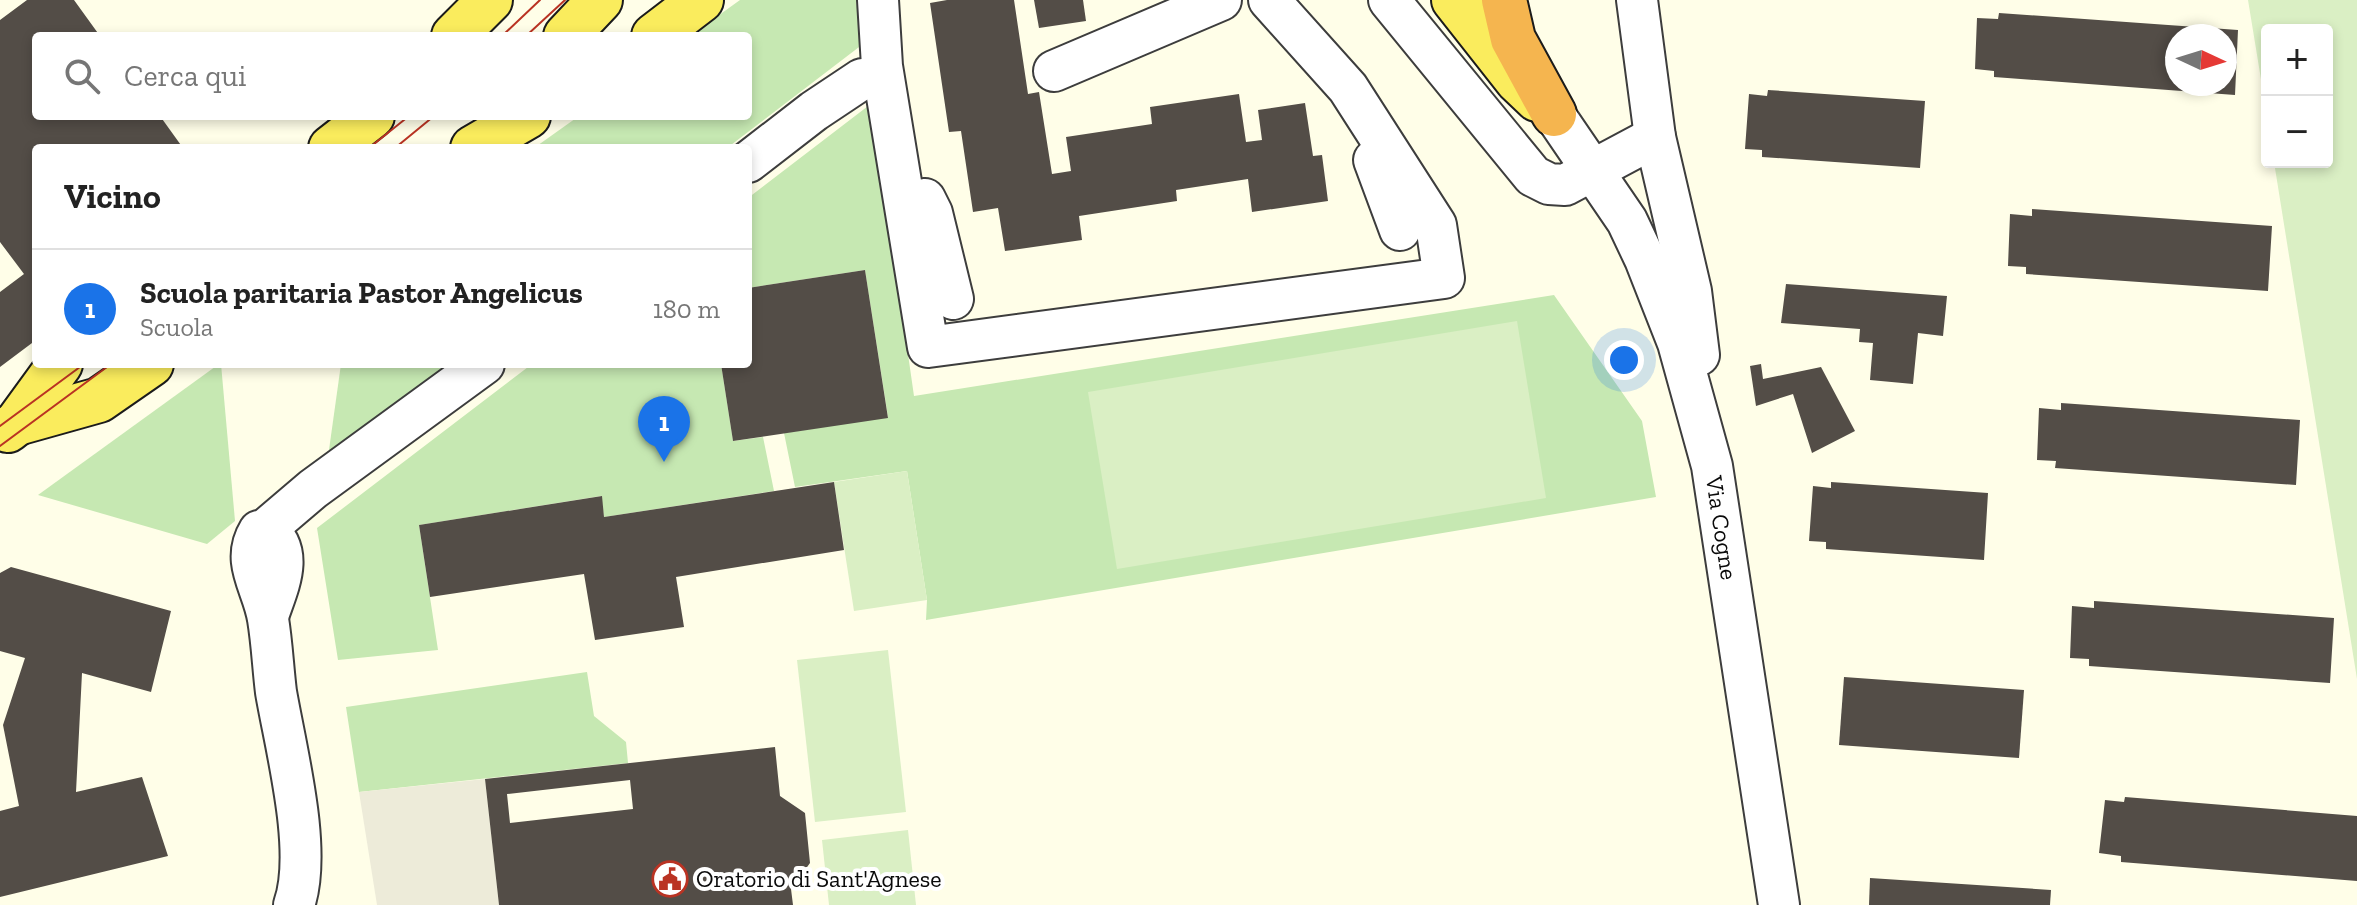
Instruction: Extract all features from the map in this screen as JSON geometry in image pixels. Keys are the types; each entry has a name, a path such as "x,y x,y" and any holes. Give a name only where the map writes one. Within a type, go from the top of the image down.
{"highway":[{"path":"1504,0 1513,39 1554,114"}],"main road":[{"path":"458,32 490,0"},
{"path":"570,32 600,0"},
{"path":"659,32 701,0"},
{"path":"1454,0 1517,80 1554,114"},
{"path":"336,144 367,120"},
{"path":"458,144 481,120"},
{"path":"480,144 521,120"},
{"path":"9,429 57,368"},
{"path":"9,429 99,400 145,368"}],"street":[{"path":"878,0 882,66 928,347 1444,278 1436,225 1348,88 1269,0"},
{"path":"1054,71 1221,0"},
{"path":"1389,0 1533,176 1549,184 1565,185 1655,137"},
{"path":"1637,0 1655,137 1691,291 1712,466"},
{"path":"752,159 862,79"},
{"path":"1348,88 1400,230"},
{"name":"Via Cogne","path":"1554,114 1627,221 1678,343 1712,466 1779,905"},
{"path":"895,144 932,213 953,299"},
{"path":"294,905 302,874 299,830 268,616 281,578 283,552 278,539 266,529 313,489 479,368"}],"green space":[{"path":"740,0 856,0 863,44 732,144 540,144 573,120 752,120 752,32 696,32"},
{"path":"2248,0 2357,0 2357,679 2275,168 2333,168 2333,24 2261,24 2261,79"},
{"path":"872,103 914,396 1554,295 1642,421 1656,497 926,620 927,600 907,471 795,487 784,433 888,417 865,270 752,287 752,195"},
{"path":"1517,321 1546,498 1117,569 1088,392"},
{"path":"213,368 221,368 235,521 207,544 38,495"},
{"path":"340,368 444,368 328,457"},
{"path":"527,368 722,368 733,441 763,437 774,491 604,517 601,496 419,525 438,650 338,660 317,528"},
{"path":"907,471 927,600 854,611 834,482"},
{"path":"888,650 906,812 815,822 797,660"},
{"path":"587,672 594,716 626,742 628,763 359,792 346,707"},
{"path":"908,830 916,905 829,905 822,840"}],"shaded area":[{"path":"485,779 499,905 377,905 359,792"}],"building":[{"path":"27,0 74,0 97,32 32,32 32,120 163,120 180,144 32,144 32,343 0,367 0,292 24,274 0,242 0,20"},
{"path":"1014,0 1028,94 1039,92 1052,174 1071,171 1066,137 1152,124 1150,107 1239,94 1246,142 1262,140 1258,110 1305,103 1313,156 1322,155 1328,201 1252,212 1248,179 1176,190 1177,201 1079,216 1082,240 1005,251 998,208 973,212 961,131 949,132 930,3"},
{"path":"1034,0 1083,0 1086,21 1039,28"},
{"path":"1999,13 2165,25 2165,90 1994,77 1994,71 1975,69 1977,18 1998,19"},
{"path":"1768,90 1925,101 1920,168 1762,157 1762,150 1745,149 1749,94 1767,96"},
{"path":"2032,209 2272,226 2268,291 2026,274 2026,267 2008,266 2010,214 2032,216"},
{"path":"865,270 888,418 733,441 722,368 752,368 752,287"},
{"path":"1786,284 1947,296 1943,336 1918,333 1913,384 1870,380 1873,343 1859,342 1860,329 1781,323"},
{"path":"1761,364 1763,379 1821,367 1855,431 1812,453 1793,394 1756,406 1750,366"},
{"path":"2061,403 2300,420 2296,485 2055,468 2056,461 2037,460 2039,408 2061,410"},
{"path":"834,482 844,550 676,577 684,627 595,640 584,574 430,597 419,525 602,496 604,517"},
{"path":"1831,482 1988,493 1984,560 1826,549 1826,542 1809,541 1813,486 1831,488"},
{"path":"11,567 171,611 151,692 82,673 76,792 142,777 168,856 0,897 0,811 19,806 3,725 25,658 0,651 0,573"},
{"path":"2094,601 2334,618 2330,683 2089,666 2089,659 2070,658 2072,606 2094,608"},
{"path":"1844,677 2024,690 2019,758 1839,745"},
{"path":"775,747 780,796 805,813 810,863 791,889 793,905 499,905 485,779","holes":["630,780 633,809 510,823 507,794"]},
{"path":"2125,797 2357,816 2357,881 2121,862 2121,856 2099,853 2105,800 2124,802"},
{"path":"1870,878 2051,890 2050,905 1869,905"}],"tram line":[{"path":"506,32 540,0"},
{"path":"530,32 565,0"},
{"path":"374,144 404,120"},
{"path":"400,144 429,120"},
{"path":"0,426 79,368"},
{"path":"0,446 106,368"}],"place":[{"name":"Scuola paritaria Pastor Angelicus","path":"664,462"},
{"name":"Oratorio di Sant'Agnese","path":"670,879"}]}
